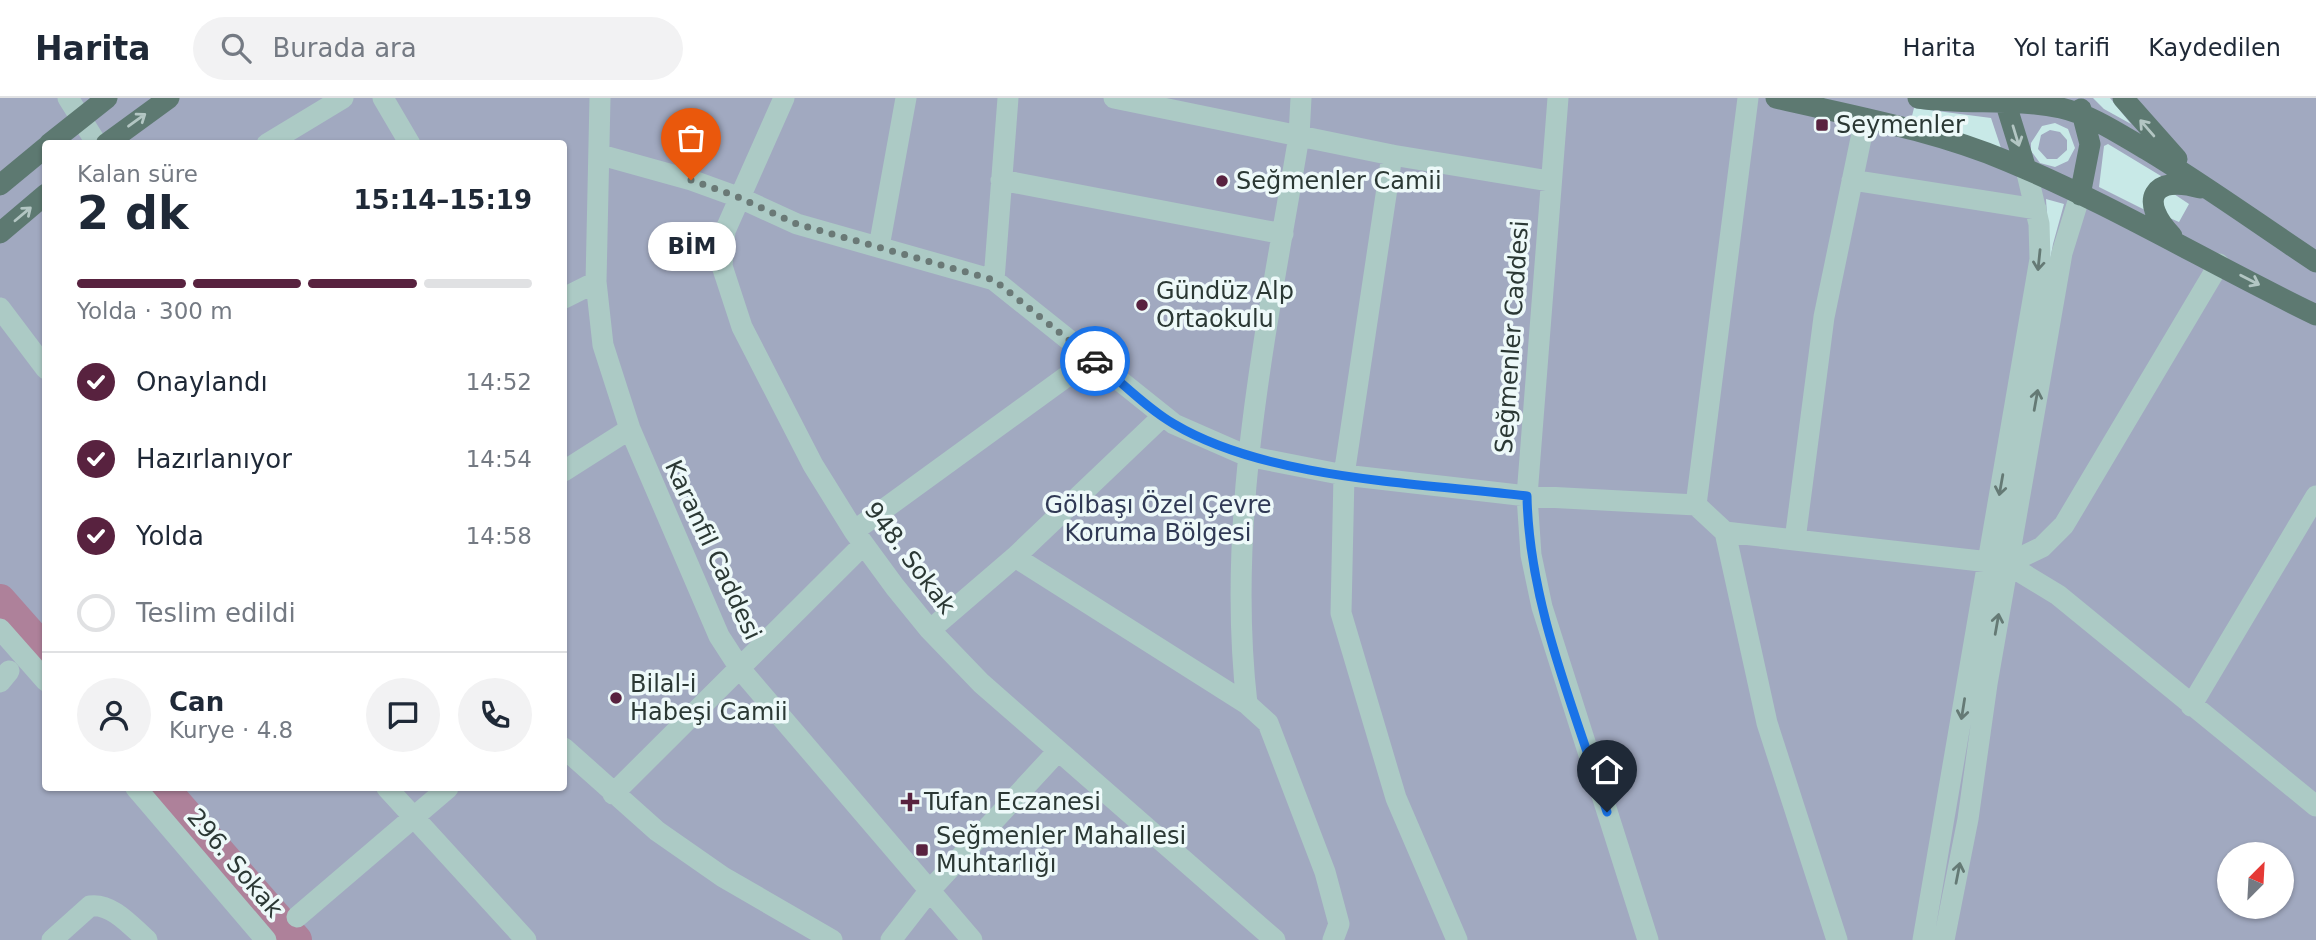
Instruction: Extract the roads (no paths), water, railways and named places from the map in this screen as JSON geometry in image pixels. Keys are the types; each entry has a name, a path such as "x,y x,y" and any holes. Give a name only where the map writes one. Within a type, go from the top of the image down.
{"main road":[{"path":"53,140 107,98"},
{"path":"111,140 169,98"},
{"path":"1776,98 1911,129 1992,155 2180,244 2316,315"},
{"path":"1918,98 2080,107 2316,262"},
{"path":"2123,98 2161,143 2208,190"},
{"path":"2005,101 2026,169"},
{"path":"2080,107 2090,146 2080,195"},
{"path":"0,185 42,149"},
{"path":"2180,244 2154,214 2154,197 2162,187 2174,184 2208,190"},
{"path":"0,233 42,197"}],"street":[{"path":"68,98 95,140"},
{"path":"274,140 343,98"},
{"path":"383,98 408,140"},
{"name":"948. Sokak","path":"784,98 738,197 722,245 727,286 742,327 782,409 858,538 930,630 981,683 1275,940"},
{"path":"879,247 906,98"},
{"path":"994,280 1008,98"},
{"path":"1114,98 1392,155 1549,181"},
{"path":"1247,704 1240,640 1247,456 1299,136 1301,98"},
{"name":"Seğmenler Caddesi","path":"1558,98 1549,181 1527,496 1531,555 1542,607 1648,940"},
{"path":"1696,505 1748,98"},
{"name":"Karanfil Caddesi","path":"601,100 596,282 603,345 629,429 719,636 741,670 972,940"},
{"path":"1795,540 1824,317 1865,118"},
{"path":"601,155 738,197 797,224 994,280 1174,424 1247,456 1344,475 1527,496 1696,505 1725,532 1767,723 1837,940"},
{"path":"1392,155 1344,475 1341,613 1396,798 1457,940"},
{"path":"1944,940 1968,819 1997,563 2040,258 2036,209 2026,169"},
{"path":"1001,180 1283,234"},
{"path":"1852,180 2036,209"},
{"path":"1923,940 1997,563 2062,253 2080,195"},
{"path":"1997,563 2042,547 2064,525 2219,264"},
{"path":"567,296 596,282"},
{"path":"0,309 42,364"},
{"path":"613,794 741,670 858,538 1092,359"},
{"path":"930,630 1015,557 1163,415"},
{"path":"567,469 629,429"},
{"path":"2191,706 2316,496"},
{"path":"1725,532 1997,563 2058,596 2316,806"},
{"path":"1015,557 1247,704 1268,723 1325,872 1339,924 1333,940"},
{"path":"0,629 42,676"},
{"path":"567,751 657,831 723,877 832,940"},
{"path":"891,940 930,890 1058,751"},
{"name":"296. Sokak","path":"139,791 266,940"},
{"path":"389,791 526,940"},
{"path":"297,917 444,791"},
{"path":"52,940 90,906 98,905 108,907 147,940"}],"waterway":[{"path":"0,600 42,647"},
{"path":"166,791 296,940"}],"place":[{"name":"Seymenler","path":"1822,125"},
{"name":"BİM","path":"691,180"},
{"name":"Seğmenler Camii","path":"1222,181"},
{"name":"Gündüz Alp Ortaokulu","path":"1142,305"},
{"name":"Bilal-i Habeşi Camii","path":"616,698"},
{"name":"Tufan Eczanesi","path":"910,802"},
{"name":"Seğmenler Mahallesi Muhtarlığı","path":"922,850"}],"park label":[{"name":"Gölbaşı Özel Çevre Koruma Bölgesi","path":"1158,519"}]}
